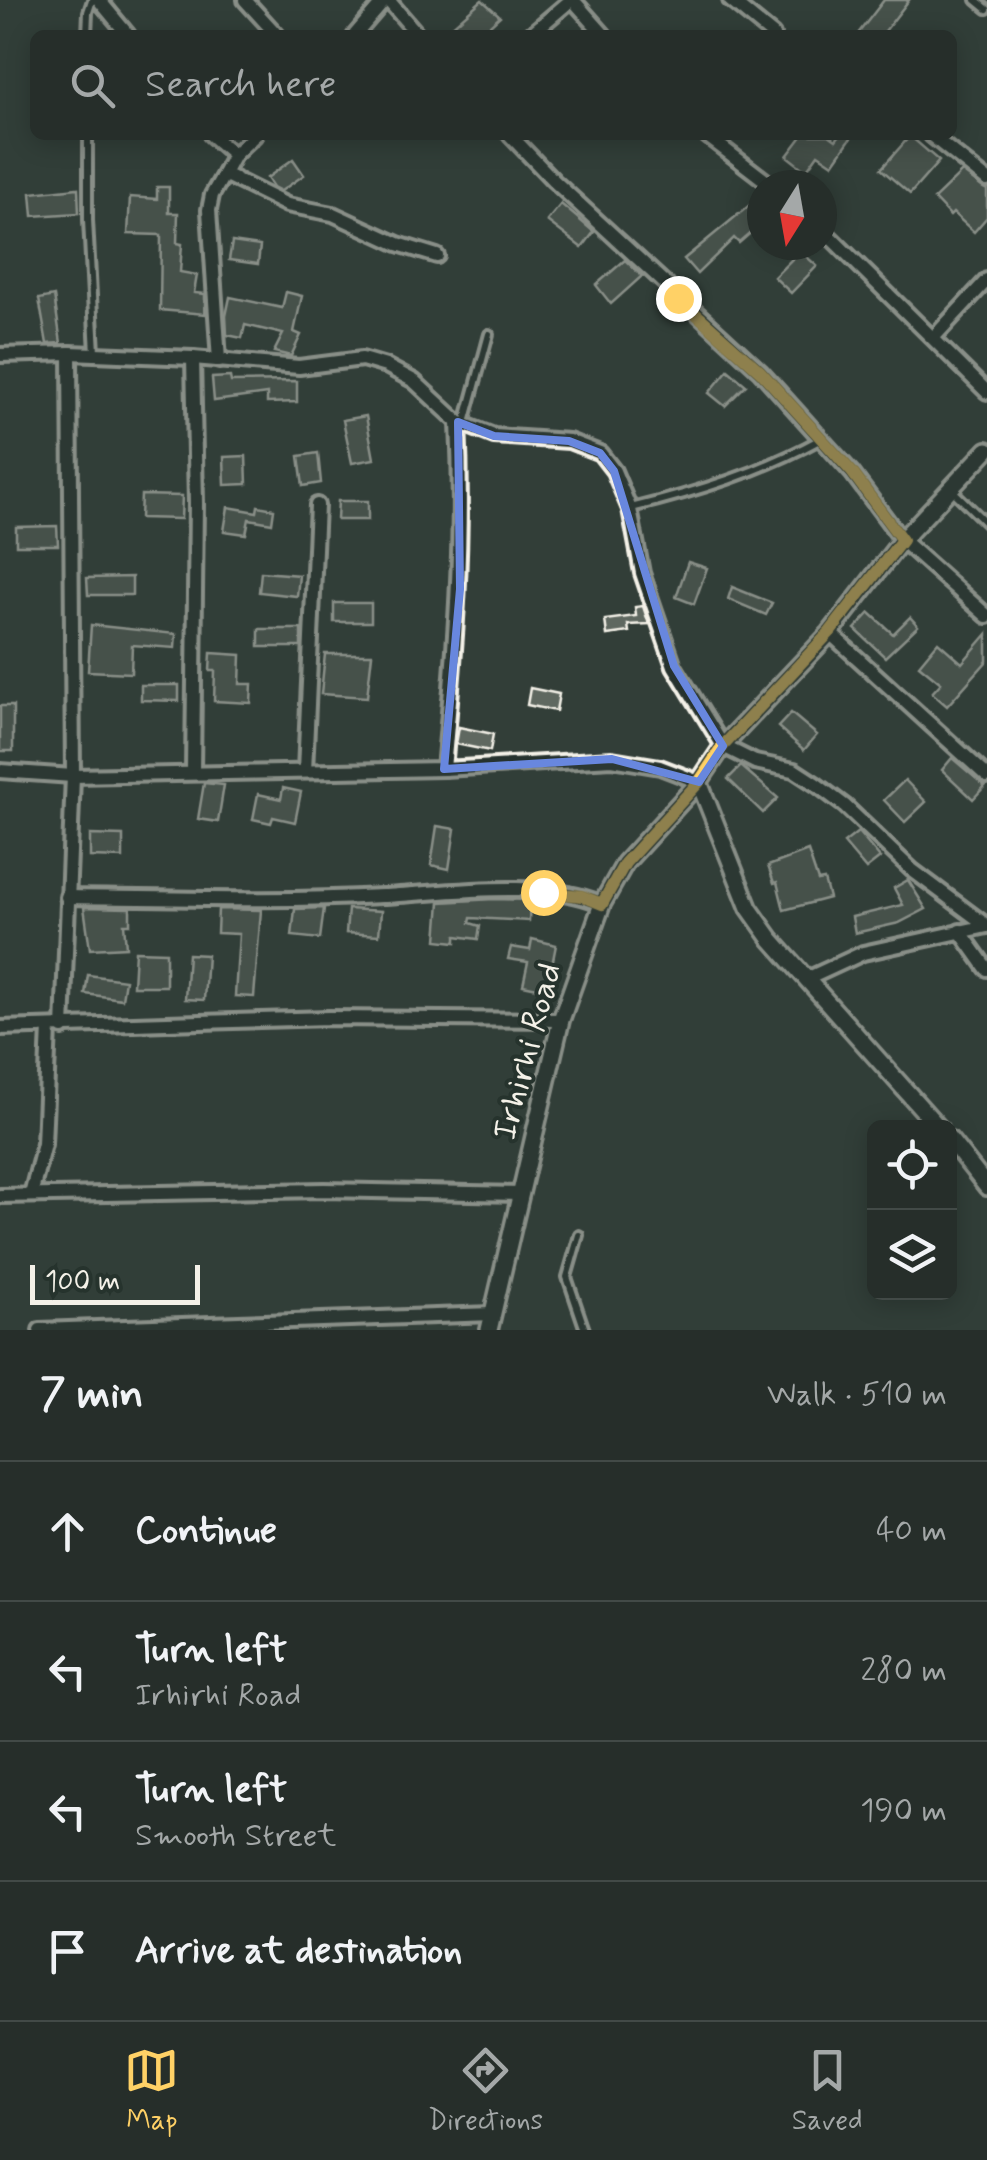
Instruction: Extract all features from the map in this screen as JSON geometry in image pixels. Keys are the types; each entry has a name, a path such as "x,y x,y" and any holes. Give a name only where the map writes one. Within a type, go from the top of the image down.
{"street":[{"path":"96,0 123,30"},
{"path":"245,0 272,30"},
{"path":"536,30 572,0 599,30"},
{"path":"730,0 767,30"},
{"path":"359,30 390,1 414,30"},
{"path":"217,140 234,155"},
{"path":"219,361 212,195 234,155 250,140"},
{"path":"515,140 760,371 852,472 902,540 987,616"},
{"path":"712,140 752,170"},
{"path":"937,140 987,180"},
{"path":"224,174 287,205 344,218 398,244 437,256"},
{"path":"837,243 987,392"},
{"path":"934,337 987,280"},
{"path":"32,1195 44,1144 68,897 73,776 70,354"},
{"path":"0,355 95,354 299,367 362,360 386,366 414,381 461,424 494,436 569,441 600,454 614,471 630,508 642,573 674,666 723,746 755,762 794,770 845,806 912,870 987,926 862,953 809,978"},
{"path":"193,358 193,772"},
{"path":"444,768 460,590 461,424"},
{"name":"Irhirhi Road","path":"491,1322 562,1020 602,904 625,863 699,782 723,746 830,632 902,540 987,450"},
{"path":"305,771 317,505"},
{"path":"830,632 987,776"},
{"path":"0,771 73,776 444,768 612,759 660,766 699,782 749,908 771,939 933,1120"},
{"path":"68,897 223,899 460,890 562,894 602,904"},
{"path":"960,931 987,970"},
{"path":"0,1028 329,1018 562,1020"},
{"path":"957,1149 987,1187"},
{"path":"0,1196 324,1190 520,1194"},
{"path":"40,1330 491,1322"}],"lane":[{"path":"86,30 88,12 96,0"},
{"path":"976,0 987,9"},
{"path":"88,140 95,354"},
{"path":"461,424 489,334"},
{"path":"630,508 685,496 750,473 822,439"},
{"path":"950,488 987,524"},
{"path":"579,1235 566,1277 585,1330"}],"highlighted area":[{"path":"458,422 494,436 569,441 600,453 614,471 674,666 723,746 699,782 612,759 444,769 460,589"}],"building":[{"path":"482,0 500,16 485,30 449,29"},
{"path":"884,0 909,0 886,30 861,30"},
{"path":"799,140 850,140 833,164 818,154 805,170 787,156"},
{"path":"906,140 915,140 939,161 910,194 881,169"},
{"path":"293,159 304,175 281,191 273,187 267,178"},
{"path":"962,172 987,190 987,217 974,232 934,199"},
{"path":"157,187 169,187 169,213 178,213 180,272 197,275 194,293 205,294 205,314 160,310 161,235 128,234 130,197 157,199"},
{"path":"78,188 79,213 33,216 31,193"},
{"path":"561,204 594,232 582,248 547,221"},
{"path":"747,207 747,236 739,243 734,238 697,274 684,259"},
{"path":"232,242 260,246 258,264 229,260"},
{"path":"625,260 642,276 611,304 596,285"},
{"path":"791,260 810,260 817,266 791,293 774,277"},
{"path":"286,292 302,296 294,332 301,335 291,356 274,352 283,334 245,325 242,338 227,335 230,297 282,308"},
{"path":"54,296 61,343 47,344 39,299"},
{"path":"728,370 746,385 725,406 709,393"},
{"path":"230,377 231,382 297,381 297,402 267,403 267,394 214,401 212,378"},
{"path":"366,416 374,459 352,463 343,420"},
{"path":"318,453 321,483 303,486 299,456"},
{"path":"246,456 247,484 225,485 224,457"},
{"path":"141,495 182,496 181,519 140,518"},
{"path":"338,501 368,501 368,520 337,520"},
{"path":"258,506 274,509 272,523 249,519 246,534 224,531 228,507 257,512"},
{"path":"57,526 58,545 16,545 16,527"},
{"path":"688,562 707,568 694,604 676,597"},
{"path":"261,572 299,575 297,596 259,592"},
{"path":"132,577 132,595 88,595 87,578"},
{"path":"732,587 772,603 766,615 728,599"},
{"path":"334,603 371,603 371,622 334,622"},
{"path":"643,606 649,624 628,625 629,632 607,635 605,620 636,616 635,607"},
{"path":"870,613 893,634 910,617 918,626 885,657 855,629"},
{"path":"91,625 176,634 175,648 132,645 131,673 88,671"},
{"path":"259,629 301,629 301,647 259,647"},
{"path":"987,634 987,661 947,706 932,693 941,683 919,665 938,642 962,663"},
{"path":"211,653 241,655 240,684 252,684 251,703 214,701"},
{"path":"325,654 372,654 367,697 321,694"},
{"path":"141,685 179,685 179,701 141,700"},
{"path":"530,688 559,694 556,711 527,705"},
{"path":"0,706 13,706 13,751 0,751"},
{"path":"791,713 817,735 804,750 778,727"},
{"path":"459,727 493,734 490,751 456,744"},
{"path":"952,758 985,786 973,799 942,770"},
{"path":"741,766 778,798 763,813 728,779"},
{"path":"905,780 926,802 905,822 884,800"},
{"path":"204,783 224,785 218,822 198,819"},
{"path":"283,788 301,792 295,822 273,817 271,823 253,819 258,794 281,799"},
{"path":"437,826 455,829 449,869 431,865"},
{"path":"858,832 880,858 866,869 844,843"},
{"path":"90,835 123,836 123,858 90,857"},
{"path":"808,851 818,881 824,880 829,898 784,910 768,866"},
{"path":"908,880 926,909 899,923 855,933 852,917 903,905 894,888"},
{"path":"530,900 529,921 471,918 470,923 480,926 478,939 456,936 456,942 437,940 440,902"},
{"path":"84,907 130,908 130,924 124,924 126,947 90,949"},
{"path":"324,908 320,939 292,936 295,909"},
{"path":"218,909 261,910 254,997 235,996 239,934 217,933"},
{"path":"348,909 381,911 379,935 346,933"},
{"path":"532,939 556,945 547,990 523,985 528,962 508,959 511,947 530,950"},
{"path":"135,951 166,952 166,986 133,986"},
{"path":"188,954 207,955 204,1000 185,999"},
{"path":"88,975 125,980 122,999 85,994"}],"route":[{"path":"543,892 582,896 602,904 625,863 699,782 723,746 830,632 902,540 852,472 760,371 678,298"}]}
